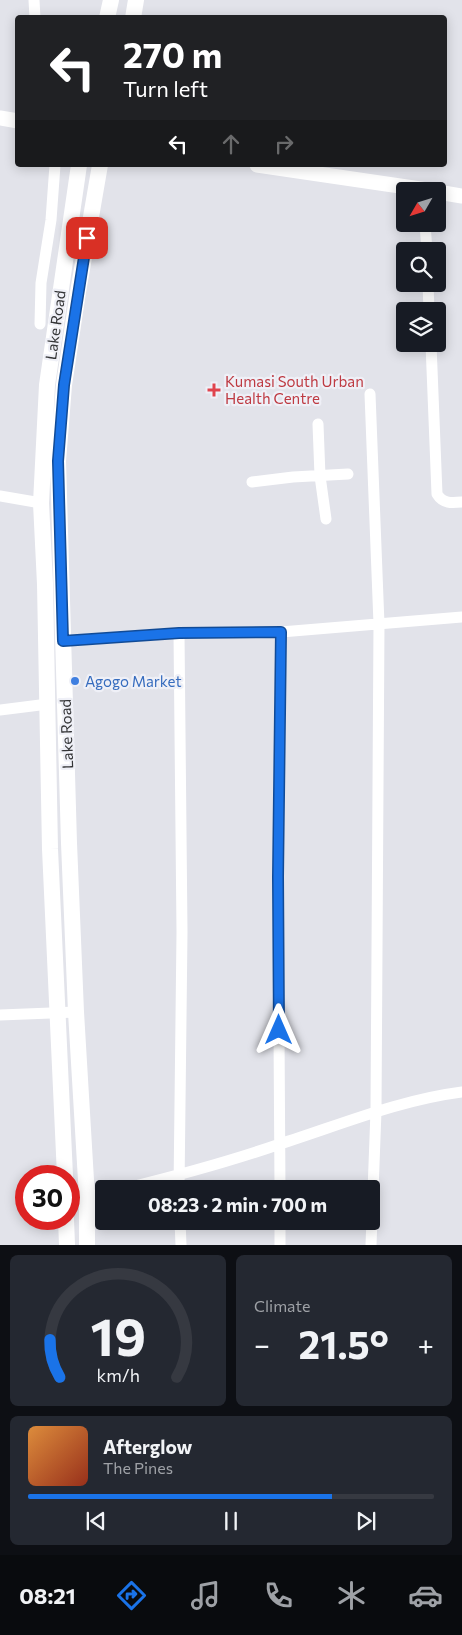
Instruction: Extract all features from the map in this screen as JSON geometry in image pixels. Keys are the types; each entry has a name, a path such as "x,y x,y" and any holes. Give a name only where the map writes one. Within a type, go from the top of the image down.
{"main road":[{"path":"108,15 111,0"},
{"path":"133,15 136,0"},
{"name":"Lake Road","path":"64,1165 50,849 45,584 40,503 47,385 79,167"},
{"name":"Lake Road","path":"87,1245 87,1197 76,1012 58,461 61,416 78,292 100,167"},
{"path":"66,1230 67,1245"}],"street":[{"path":"34,0 35,15"},
{"path":"0,118 15,120"},
{"path":"40,324 41,283 51,220 55,167"},
{"path":"270,167 396,186"},
{"path":"446,194 462,196"},
{"path":"431,352 437,494 447,503 462,502"},
{"path":"370,394 379,624 376,1111 371,1245"},
{"path":"318,424 320,476 326,520"},
{"path":"252,482 293,477 348,474"},
{"path":"0,496 40,503"},
{"path":"63,641 179,633 281,632 462,617"},
{"path":"280,1180 278,867 281,632"},
{"path":"179,633 182,932 179,1180"},
{"path":"0,710 48,704"},
{"path":"0,1015 76,1012"},
{"path":"159,1180 279,1145 376,1111 462,1092"},
{"path":"87,1197 95,1195"},
{"path":"180,1230 181,1245"},
{"path":"280,1230 280,1245"}],"place":[{"name":"Kumasi South Urban Health Centre","path":"214,390"},
{"name":"Agogo Market","path":"75,681"}],"route":[{"path":"87,238 64,385 58,461 63,641 179,633 281,632 278,877 279,1030"}]}
